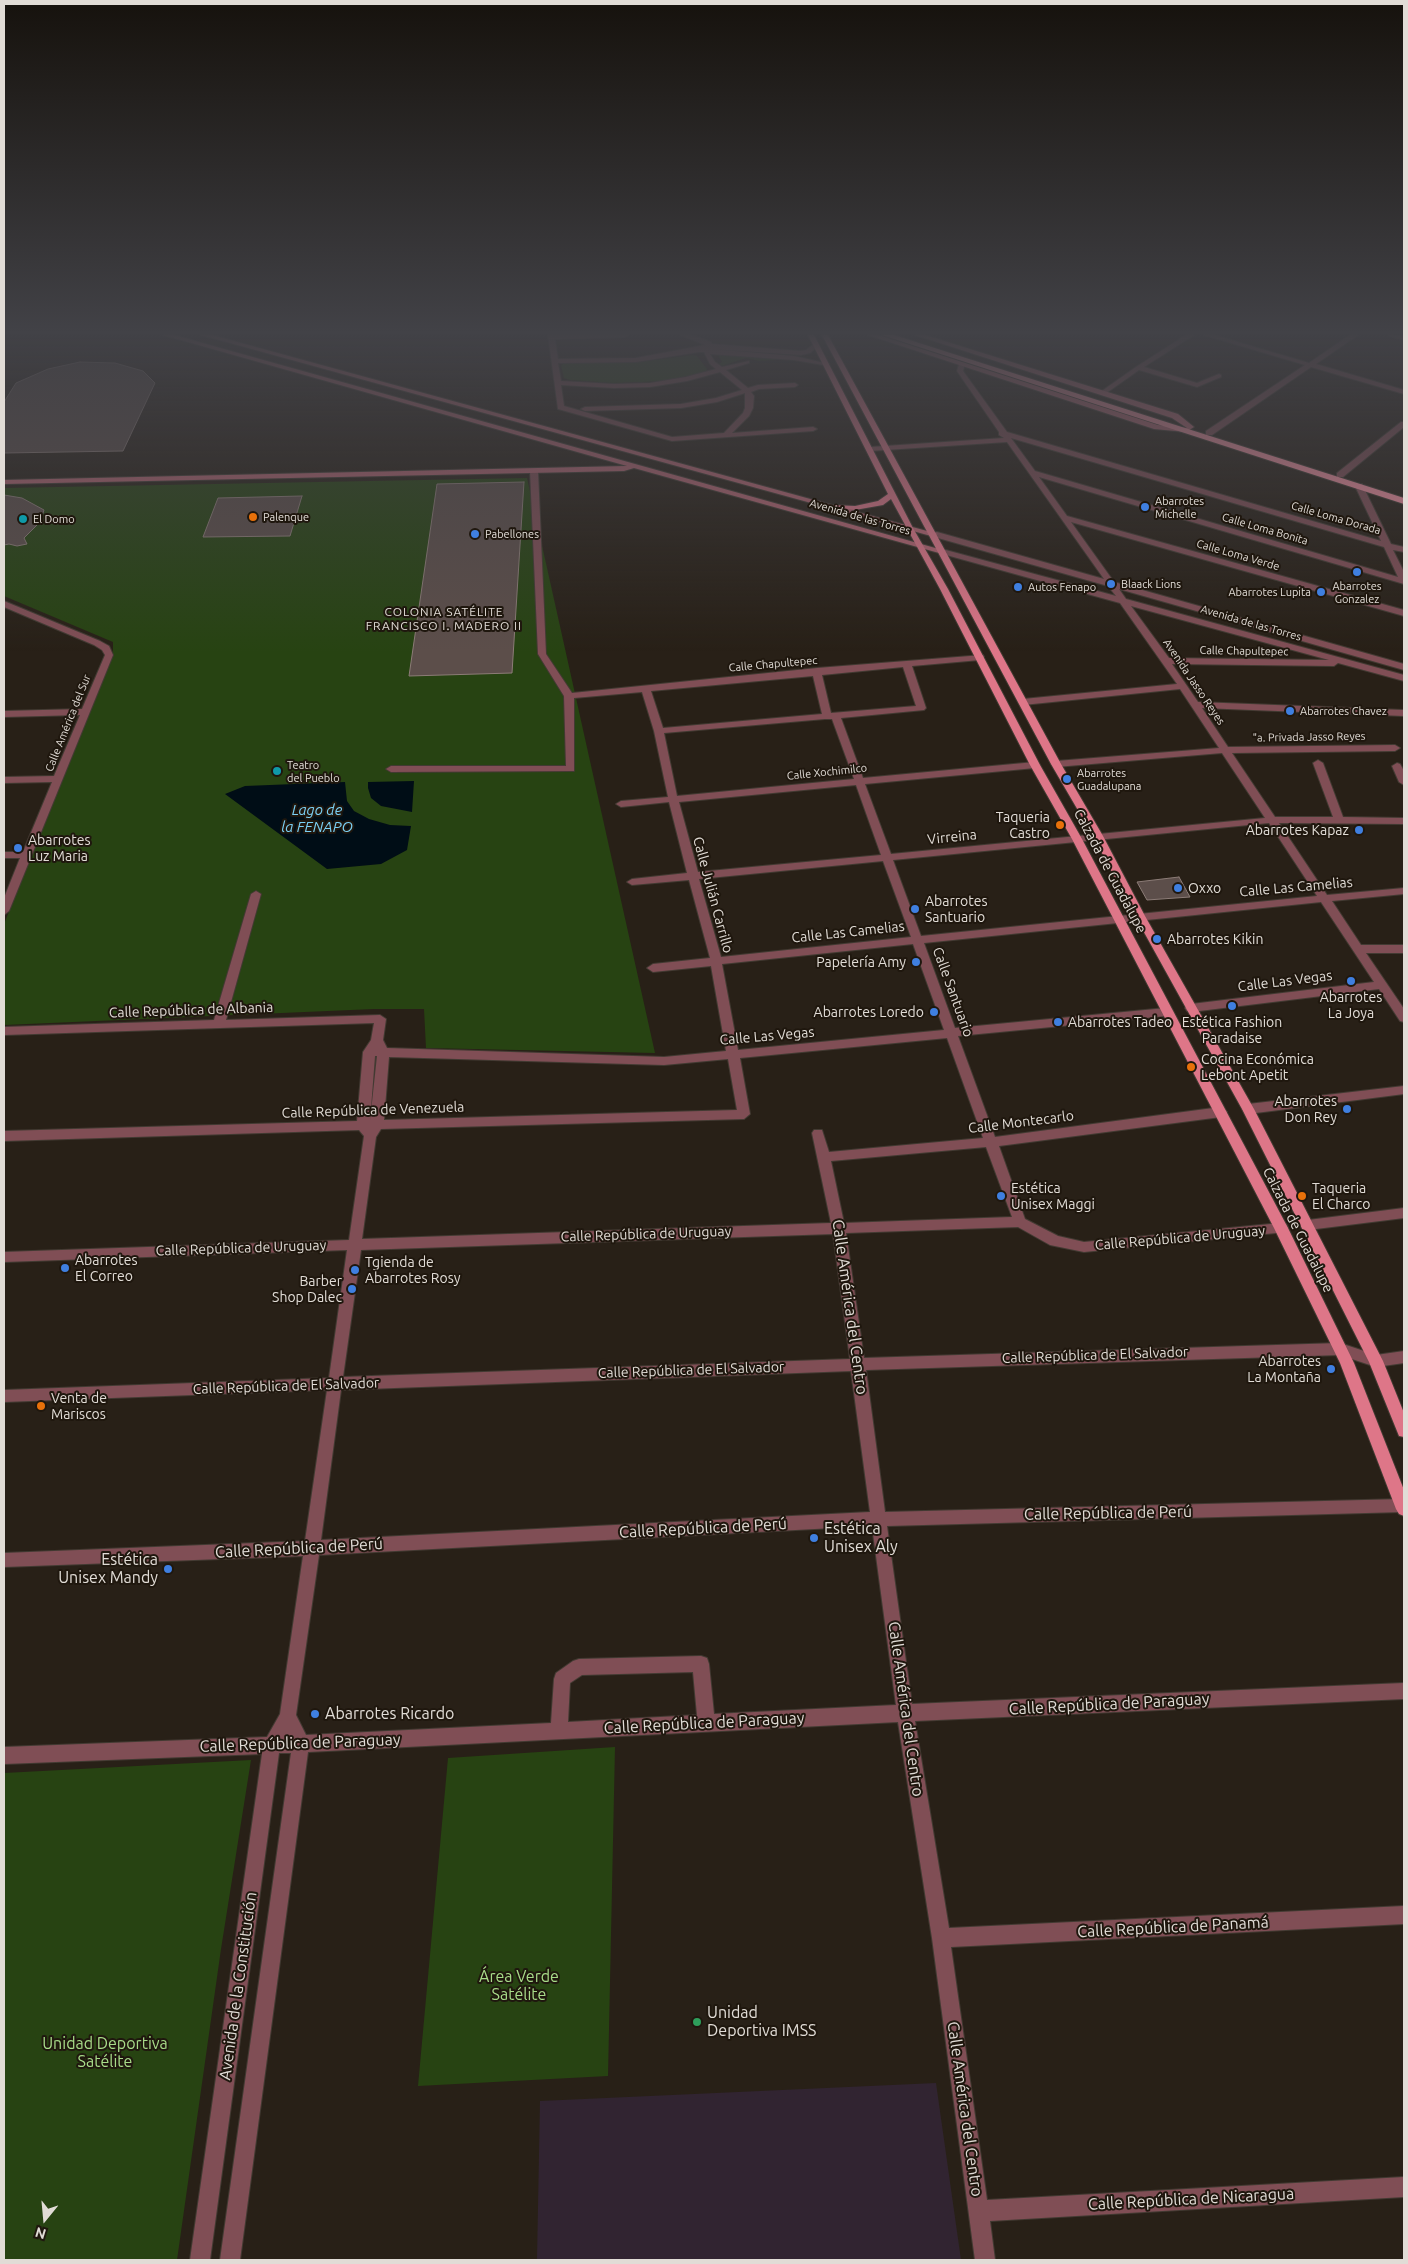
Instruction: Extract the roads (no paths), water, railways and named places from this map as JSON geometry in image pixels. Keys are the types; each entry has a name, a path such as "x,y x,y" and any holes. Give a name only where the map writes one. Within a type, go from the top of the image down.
{"highway":[{"path":"1225,441 1404,501"},
{"path":"1234,441 1404,496"}],"main road":[{"name":"Avenida de las Torres","path":"543,441 942,551"},
{"name":"Avenida de las Torres","path":"590,441 934,534"},
{"name":"Calzada de Guadalupe","path":"866,441 909,528 944,589 1035,765 1078,838 1166,1012 1221,1112 1281,1228 1340,1350 1404,1507"},
{"name":"Calzada de Guadalupe","path":"882,441 934,534 1056,764 1098,836 1140,916 1248,1109 1376,1361 1404,1431"},
{"path":"4,482 534,468 617,461 630,452"},
{"path":"4,475 534,468 624,469 635,466 649,457"},
{"path":"833,507 855,508 880,503 893,494"},
{"path":"788,508 802,498"},
{"path":"944,589 961,588"}],"street":[{"name":"Calle Loma Dorada","path":"870,449 958,441"},
{"name":"Avenida Jasso Reyes","path":"1008,441 1066,518 1110,585 1166,661 1403,1014"},
{"name":"Calle Loma Dorada","path":"1020,441 1404,550"},
{"path":"1340,475 1383,441"},
{"path":"391,769 571,769 568,696 542,654 534,468"},
{"name":"Calle Loma Bonita","path":"1033,473 1404,580"},
{"path":"1359,486 1389,545 1404,580"},
{"name":"Calle Loma Verde","path":"1066,518 1404,613"},
{"name":"Avenida de las Torres","path":"934,534 1404,667"},
{"name":"Avenida de las Torres","path":"942,551 1404,678"},
{"name":"Calle América del Sur","path":"4,604 106,648 109,655 4,911"},
{"name":"Calle Chapultepec","path":"568,696 817,671 980,658"},
{"name":"Calle Chapultepec","path":"1166,661 1351,663"},
{"path":"659,731 921,708 907,664"},
{"name":"Calle Santuario","path":"817,671 831,717 859,781 1020,1222"},
{"path":"1023,702 1181,686"},
{"name":"Calle Julián Carrillo","path":"645,687 659,731 673,800 716,961 744,1114"},
{"path":"1196,705 1404,713"},
{"path":"4,714 86,712"},
{"name":"\"a. Privada Jasso Reyes","path":"1224,750 1395,748"},
{"path":"1056,764 1224,750"},
{"path":"1318,763 1339,821"},
{"name":"Calle Xochimilco","path":"621,804 1035,765"},
{"path":"1397,766 1404,782"},
{"path":"4,780 58,779"},
{"name":"Virreina","path":"632,882 1274,820 1404,821"},
{"path":"4,855 27,855"},
{"name":"Calle Las Camelias","path":"653,968 1140,916 1404,891"},
{"path":"219,1023 256,894"},
{"path":"1358,949 1404,949"},
{"name":"Calle Las Vegas","path":"1191,1008 1382,985"},
{"name":"Calle Las Vegas","path":"369,1052 664,1061 1166,1012"},
{"name":"Calle República de Albania","path":"4,1031 380,1019"},
{"name":"Avenida de la Constitución","path":"370,1129 369,1052 377,1040 380,1019"},
{"path":"377,1040 383,1052"},
{"name":"Avenida de la Constitución","path":"200,2260 272,1745 288,1716 313,1548 370,1129 383,1052"},
{"path":"1248,1109 1404,1090"},
{"name":"Calle Montecarlo","path":"824,1157 992,1142 1221,1112"},
{"name":"Calle República de Venezuela","path":"4,1136 370,1129 744,1114"},
{"name":"Calle América del Centro","path":"818,1133 839,1228 905,1713 942,1938 985,2260"},
{"path":"1308,1226 1404,1213"},
{"name":"Calle República de Uruguay","path":"4,1257 1020,1222 1056,1241 1084,1247 1281,1228"},
{"name":"Calle República de El Salvador","path":"4,1396 335,1385 858,1363 1340,1350 1376,1361"},
{"path":"1376,1361 1404,1357"},
{"name":"Calle República de Perú","path":"4,1560 313,1548 879,1519 1404,1507"},
{"path":"558,1731 562,1678 580,1667 701,1664 706,1723"},
{"name":"Calle República de Paraguay","path":"4,1755 301,1744 905,1713 1404,1691"},
{"path":"288,1716 301,1744"},
{"name":"Avenida de la Constitución","path":"230,2260 301,1744"},
{"name":"Calle República de Panamá","path":"942,1938 1404,1915"},
{"name":"Calle República de Nicaragua","path":"978,2212 1404,2187"}],"water":[{"path":"414,781 412,812 381,806 371,798 368,788 368,782"},
{"name":"Lago de la FENAPO","path":"345,782 347,801 354,811 369,819 390,825 411,826 407,850 381,864 327,869 225,794 245,786"}],"place":[{"name":"Abarrotes Michelle","path":"1145,507"},
{"name":"Palenque","path":"253,517"},
{"name":"El Domo","path":"23,519"},
{"name":"Pabellones","path":"475,534"},
{"name":"Abarrotes Gonzalez","path":"1357,572"},
{"name":"Blaack Lions","path":"1111,584"},
{"name":"Autos Fenapo","path":"1018,587"},
{"name":"Abarrotes Lupita","path":"1321,592"},
{"name":"Abarrotes Chavez","path":"1290,711"},
{"name":"Teatro del Pueblo","path":"277,771"},
{"name":"Abarrotes Guadalupana","path":"1067,779"},
{"name":"Taqueria Castro","path":"1060,825"},
{"name":"Abarrotes Kapaz","path":"1359,830"},
{"name":"Abarrotes Luz Maria","path":"18,848"},
{"name":"Oxxo","path":"1178,888"},
{"name":"Abarrotes Santuario","path":"915,909"},
{"name":"Abarrotes Kikin","path":"1157,939"},
{"name":"Papelería Amy","path":"916,962"},
{"name":"Abarrotes La Joya","path":"1351,981"},
{"name":"Estética Fashion Paradaise","path":"1232,1006"},
{"name":"Abarrotes Loredo","path":"934,1012"},
{"name":"Abarrotes Tadeo","path":"1058,1022"},
{"name":"Cocina Económica Lebont Apetit","path":"1191,1067"},
{"name":"Abarrotes Don Rey","path":"1347,1109"},
{"name":"Estética Unisex Maggi","path":"1001,1196"},
{"name":"Taqueria El Charco","path":"1302,1196"},
{"name":"Abarrotes El Correo","path":"65,1268"},
{"name":"Tgienda de Abarrotes Rosy","path":"355,1270"},
{"name":"Barber Shop Dalec","path":"352,1289"},
{"name":"Abarrotes La Montaña","path":"1331,1369"},
{"name":"Venta de Mariscos","path":"41,1406"},
{"name":"Estética Unisex Aly","path":"814,1538"},
{"name":"Estética Unisex Mandy","path":"168,1569"},
{"name":"Abarrotes Ricardo","path":"315,1714"},
{"name":"Unidad Deportiva IMSS","path":"697,2022"}],"district":[{"name":"COLONIA SATÉLITE FRANCISCO I. MADERO II","path":"444,619"}],"park label":[{"name":"Área Verde Satélite","path":"519,1986"},
{"name":"Unidad Deportiva Satélite","path":"105,2053"}]}
